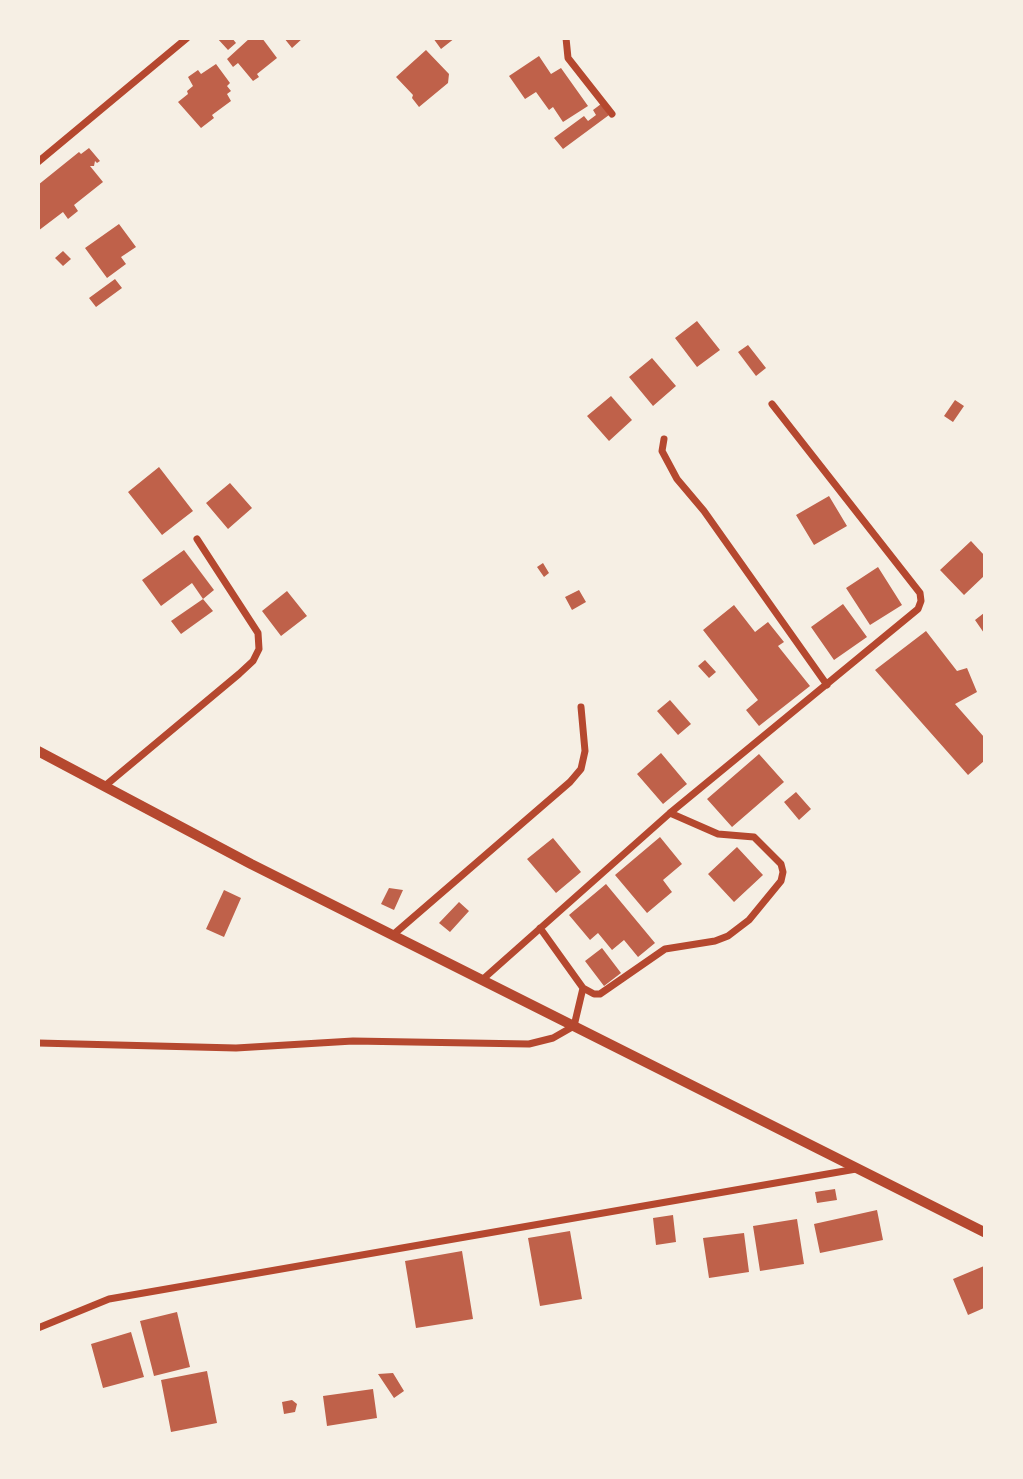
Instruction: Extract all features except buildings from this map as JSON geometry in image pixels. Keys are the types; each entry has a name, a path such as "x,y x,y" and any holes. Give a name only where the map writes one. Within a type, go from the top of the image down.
{"street":[{"path":"38,162 187,38"},
{"path":"566,38 568,58 612,114"},
{"path":"482,980 670,813 918,609 920,593 772,404"},
{"path":"664,439 662,451 677,479 704,511 827,685"},
{"path":"106,785 239,674 253,661 259,649 258,634 197,539"},
{"path":"394,934 570,782 581,769 585,751 581,707"},
{"path":"38,751 251,864 856,1170 985,1232"},
{"path":"540,928 583,988 600,994 665,949 715,942 749,920 781,881 781,864 754,837 719,834 670,813"},
{"path":"38,1043 236,1048 353,1041 530,1044 554,1038 574,1026 583,988"},
{"path":"38,1328 109,1299 856,1170"}]}
